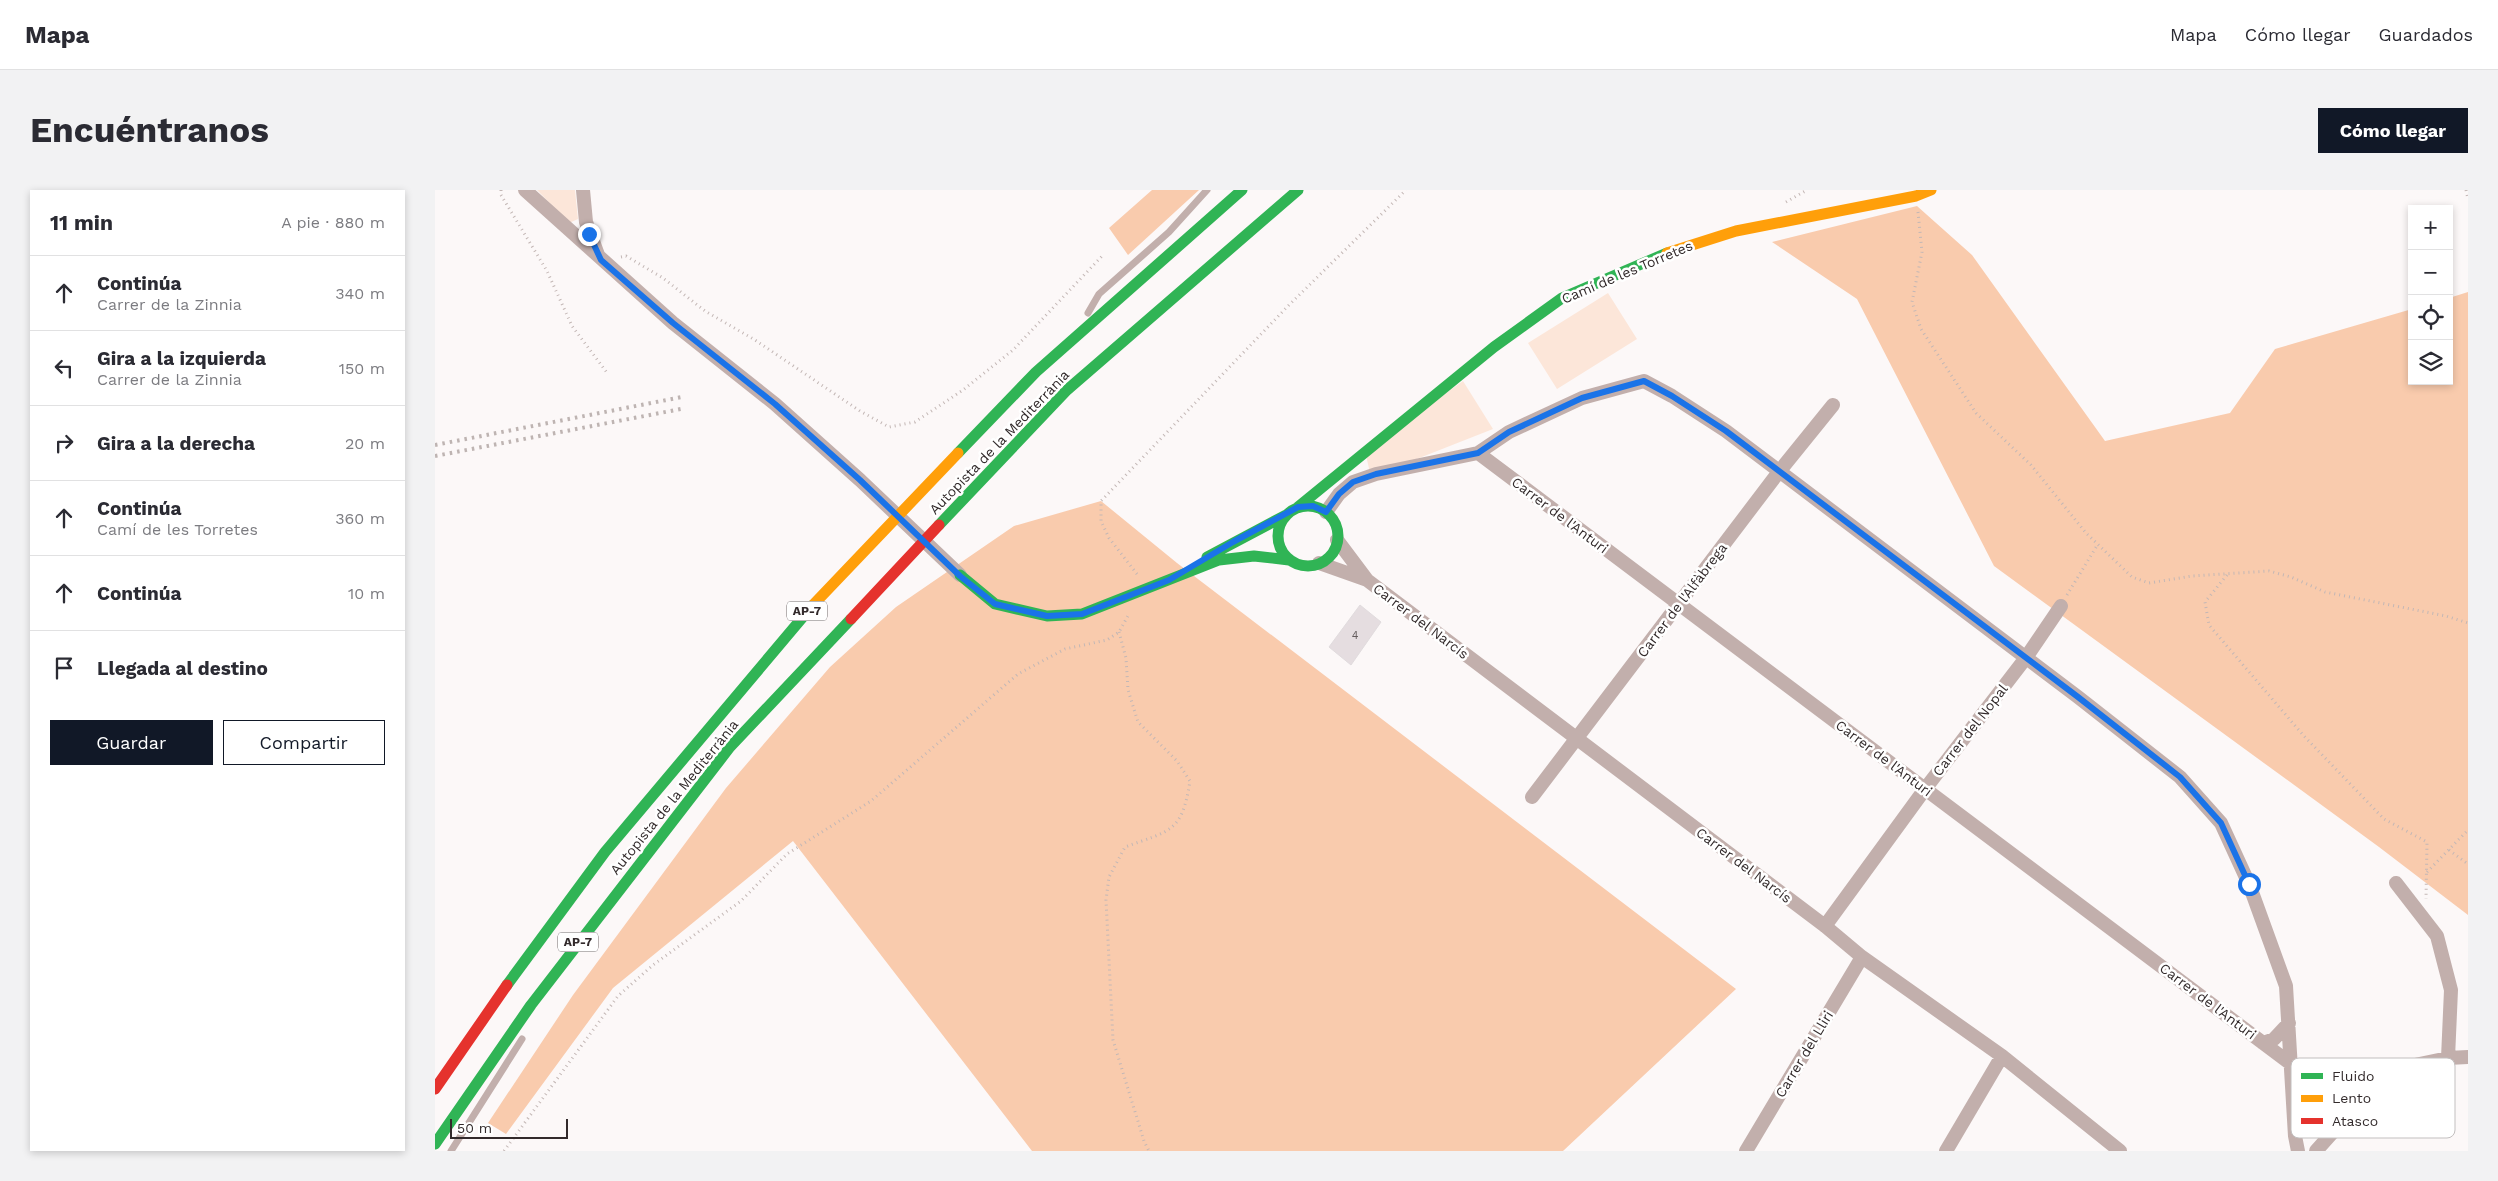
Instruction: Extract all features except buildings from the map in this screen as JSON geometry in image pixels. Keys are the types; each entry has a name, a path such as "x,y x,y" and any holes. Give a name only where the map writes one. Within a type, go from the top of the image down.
{"main road":[{"name":"Autopista de la Mediterrània","path":"435,1089 507,985 605,852 809,609 1029,379 1242,190"},
{"name":"Autopista de la Mediterrània","path":"435,1144 581,938 730,747 1067,390 1298,190"},
{"name":"Camí de les Torretes","path":"1298,507 1494,347 1562,298 1675,249 1736,232 1916,196 1931,190"},
{"path":"960,576 995,604 1047,616 1082,614 1142,592 1219,560 1237,556 1275,557 1303,565 1319,563 1328,558 1337,540 1335,525 1326,512 1313,506 1298,507 1233,542 1169,580"},
{"path":"1285,515 1278,533 1279,543 1289,560"}],"street":[{"path":"525,190 673,323 775,404 860,480 960,576"},
{"path":"583,190 586,222 601,260"},
{"path":"1326,512 1339,494 1353,482 1376,474 1478,453 1509,432 1582,398 1644,381 1672,396 1726,431 1778,473 2078,697 2180,777 2221,823 2249,884 2286,986 2291,1064"},
{"name":"Carrer de l'Alfàbrega","path":"1532,797 1778,473 1833,405"},
{"name":"Carrer de l'Anturi","path":"1478,453 2291,1064"},
{"name":"Carrer del Narcís","path":"1337,540 1367,580 1825,926 1862,958 2003,1056 2120,1151"},
{"name":"Carrer del Narcís","path":"1319,563 1367,580"},
{"name":"Carrer del Nopal","path":"1825,926 1925,789 2025,659 2062,604"},
{"path":"2396,883 2437,936 2451,990 2448,1058 2468,1057"},
{"name":"Carrer del Lliri","path":"1746,1151 1862,958"},
{"path":"2263,1043 2274,1038 2289,1023"},
{"path":"1946,1151 2003,1056"},
{"path":"2295,1138 2298,1151"},
{"path":"2317,1151 2328,1138"}],"lane":[{"path":"1070,342 1099,294 1169,232 1207,190"},
{"path":"543,1003 581,938"},
{"path":"451,1151 524,1036"}],"path":[{"path":"501,190 501,195 547,271 572,326 608,374"},
{"path":"1142,592 1136,571 1109,538 1101,521 1101,501 1289,305 1407,190"},
{"path":"1801,190 1802,193 1807,190"},
{"path":"2466,190 2468,198"},
{"path":"1916,196 1921,252 1912,302 1921,329 1976,413 2031,465 2098,544 2132,577 2149,583 2191,576 2269,571 2291,577 2325,592 2446,616 2468,623"},
{"path":"601,260 626,256 663,278 705,311 755,340 861,411 889,426 915,422 963,390 1013,350 1104,254"},
{"path":"2062,604 2098,544"},
{"path":"2228,574 2205,602 2209,625 2303,735 2384,819 2427,842 2426,922"},
{"path":"504,1151 618,996 653,964 741,901 787,854 871,802 1018,674 1065,649 1107,640 1119,632 1126,658 1128,690 1138,722 1177,761 1190,781 1185,811 1170,830 1125,847 1109,877 1106,900 1113,1040 1144,1141 1149,1151"},
{"path":"2427,872 2468,830"},
{"path":"2449,850 2468,864"}],"shaded area":[{"path":"537,190 575,190 578,219 569,223"},
{"path":"1152,190 1199,190 1128,255 1109,228"},
{"path":"1917,206 1972,255 2105,441 2230,413 2275,349 2408,310 2408,385 2453,385 2453,297 2468,292 2468,915 2379,847 1994,566 1857,299 1772,242"},
{"path":"1608,293 1637,339 1557,389 1528,343"},
{"path":"1463,381 1493,429 1371,477 1365,451"},
{"path":"1101,501 1177,563 1736,989 1563,1151 1032,1151 793,841 613,988 506,1134 488,1123 573,995 726,788 830,667 896,607 1014,526"}],"railway":[{"path":"435,445 682,397"},
{"path":"435,456 681,409"}],"traffic: fast":[{"path":"958,453 1036,372 1242,190"},
{"path":"939,525 1067,390 1298,190"},
{"path":"1298,507 1494,347 1562,298 1667,253"},
{"path":"1308,506 1325,511 1333,519 1338,536 1333,553 1325,561 1308,566 1291,561 1283,553 1278,536 1283,519 1291,511 1308,506"},
{"path":"1207,557 1286,515"},
{"path":"960,575 995,604 1047,616 1082,614 1219,560 1254,556 1289,560"},
{"path":"507,985 605,852 813,605"},
{"path":"435,1144 531,1005 730,747 851,619"}],"traffic: slow":[{"path":"1667,253 1736,231 1916,196 1931,190"},
{"path":"813,605 958,453"}],"traffic: jam":[{"path":"851,619 939,525"},
{"path":"435,1089 507,985"}],"route":[{"path":"589,234 601,260 673,323 775,404 860,480 960,576 995,604 1047,616 1082,614 1142,592 1169,580 1233,542 1298,507 1313,506 1326,512 1339,494 1353,482 1376,474 1478,453 1509,432 1582,398 1644,381 1672,396 1726,431 1778,473 2078,697 2180,777 2221,823 2249,884"}]}
